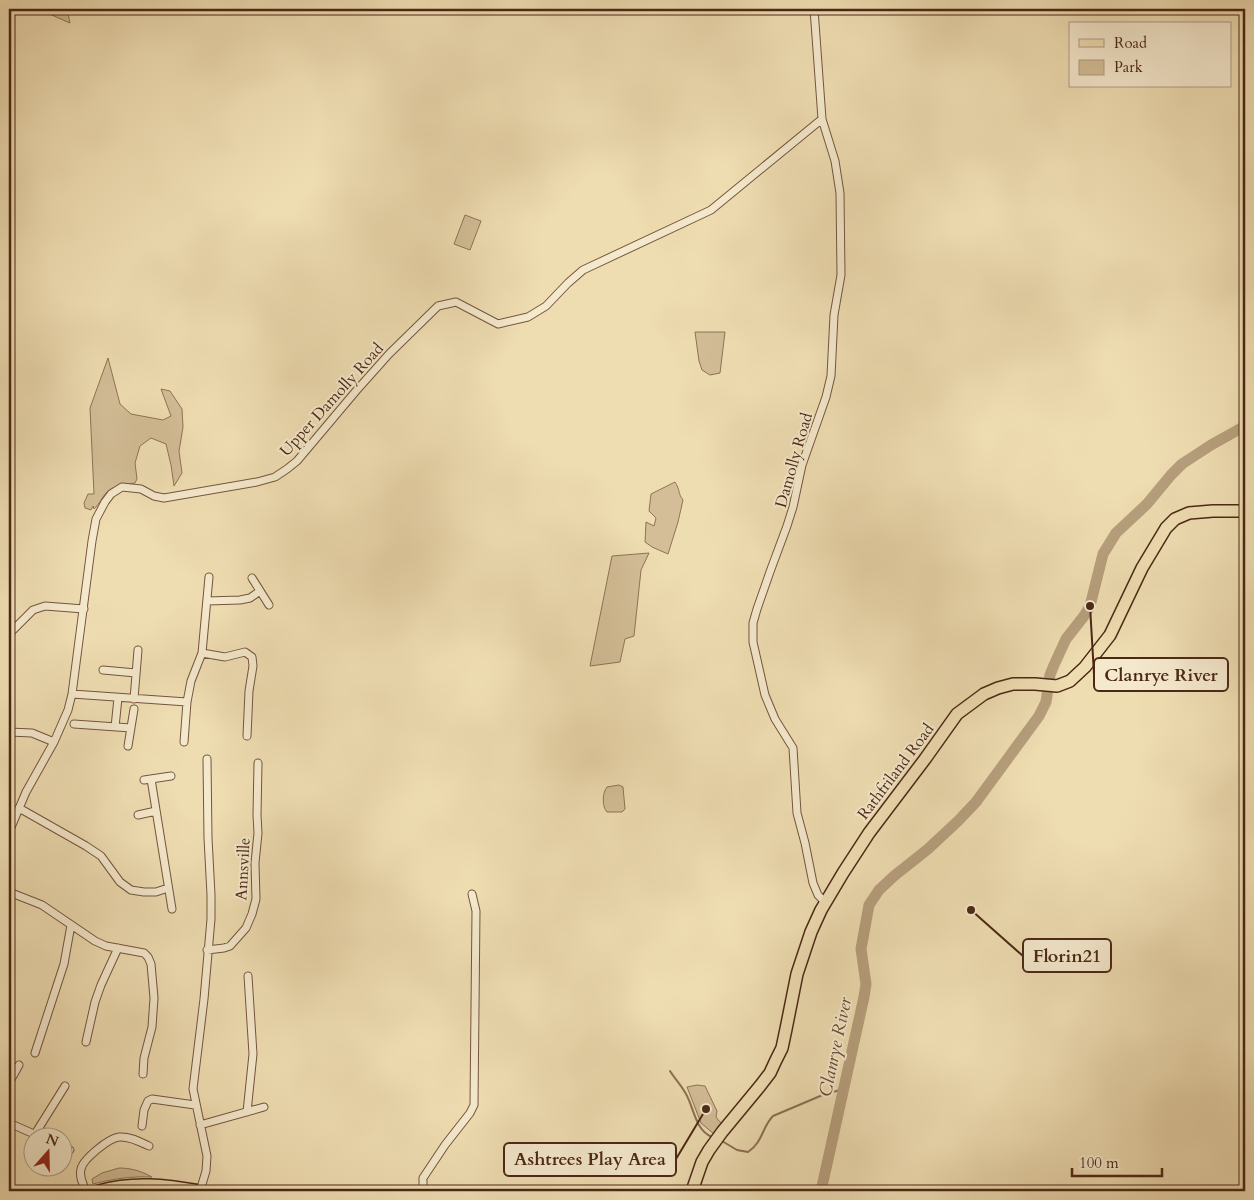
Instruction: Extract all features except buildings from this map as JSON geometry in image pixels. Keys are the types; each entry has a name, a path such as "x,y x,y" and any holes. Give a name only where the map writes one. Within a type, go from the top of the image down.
{"main road":[{"name":"Rathfriland Road","path":"692,1191 702,1162 709,1150 770,1073 782,1048 797,974 811,932 825,902 869,833 925,760 957,714 984,694 998,688 1013,684 1057,686 1070,681 1085,667 1110,635 1142,568 1166,528 1175,519 1189,513 1213,510 1245,511"},
{"path":"99,1191 120,1186 159,1184 200,1191"}],"street":[{"name":"Damolly Road","path":"814,9 822,119 835,161 840,192 841,275 834,314 831,376 826,397 802,465 793,507 770,569 753,623 753,642 765,696 775,719 793,748 797,813 806,843 813,883 818,895 825,902"},
{"name":"Upper Damolly Road","path":"9,832 26,792 54,742 68,710 72,694 96,519 110,494 122,487 141,489 154,496 164,498 275,477 297,461 389,354 438,306 456,302 498,324 528,317 546,306 568,283 584,270 711,210 822,119"},
{"path":"184,742 187,702 191,682 202,653 209,577"},
{"path":"252,578 269,605"},
{"path":"208,601 240,600 250,598 260,591"},
{"path":"9,634 34,610 45,606 84,609"},
{"path":"134,699 138,650"},
{"path":"202,653 225,656 245,652 252,657 253,666 247,736"},
{"path":"103,670 136,673"},
{"path":"72,694 187,702"},
{"path":"115,727 118,698"},
{"path":"128,746 134,709"},
{"path":"74,724 130,728"},
{"path":"9,732 32,732 54,742"},
{"name":"Annsville","path":"200,1191 206,1171 207,1156 193,1089 211,919 206,760"},
{"name":"Annsville","path":"207,950 230,946 246,928 256,899 255,863 258,833 258,766 248,768"},
{"path":"171,776 147,779 156,811 172,909"},
{"path":"19,808 101,856 120,882 132,890 156,892 168,888"},
{"path":"138,815 156,811"},
{"path":"9,892 42,906 106,946 144,953 148,957 151,964 154,998 152,1027 144,1058 143,1074"},
{"path":"423,1191 423,1178 445,1145 470,1113 474,1104 476,911 472,894"},
{"path":"35,1053 64,964 71,925"},
{"path":"86,1042 95,1002 118,948"},
{"path":"247,1112 253,1054 248,976"},
{"path":"9,1083 19,1065"},
{"path":"43,1128 65,1086"},
{"path":"142,1126 144,1110 148,1101 152,1099 196,1104"},
{"path":"200,1125 264,1107"},
{"path":"9,1123 22,1129"},
{"path":"86,1191 80,1178 81,1167 91,1154 109,1140 118,1137 132,1139 149,1146"},
{"path":"9,1187 14,1191"}],"green space":[{"path":"9,9 67,9 70,23 47,13 9,13"},
{"path":"465,215 481,221 470,250 454,244"},
{"path":"695,332 725,332 720,373 710,375 702,370"},
{"path":"108,358 120,404 131,414 163,420 171,416 161,389 170,391 182,409 183,427 179,451 182,473 174,486 166,444 151,438 140,446 135,463 137,479 135,483 113,488 91,510 85,508 84,503 88,494 94,494 90,408"},
{"path":"675,482 683,500 668,554 645,542 646,522 654,526 656,518 649,511 651,494"},
{"path":"649,553 641,570 634,636 625,639 620,662 590,666 612,556"},
{"path":"619,785 623,787 625,809 622,812 607,812 603,803 605,790 607,787"},
{"path":"705,1086 717,1111 716,1117 722,1123 714,1134 701,1123 687,1087"},
{"path":"119,1168 136,1170 152,1177 122,1178 93,1184 92,1179 102,1173"}],"waterway":[{"name":"Clanrye River","path":"821,1191 864,997 866,984 861,949 869,905 879,890 928,849 976,802 1039,716 1046,702 1050,675 1054,665 1066,639 1090,606 1103,554 1116,533 1147,504 1182,464 1245,426"},
{"path":"670,1071 683,1088 698,1124 706,1134 712,1137"},
{"path":"722,1141 737,1150 748,1152 757,1144 773,1116 825,1094 844,1089"}],"place":[{"name":"Clanrye River","path":"1090,606"},
{"name":"Florin21","path":"971,910"},
{"name":"Ashtrees Play Area","path":"706,1109"}]}
